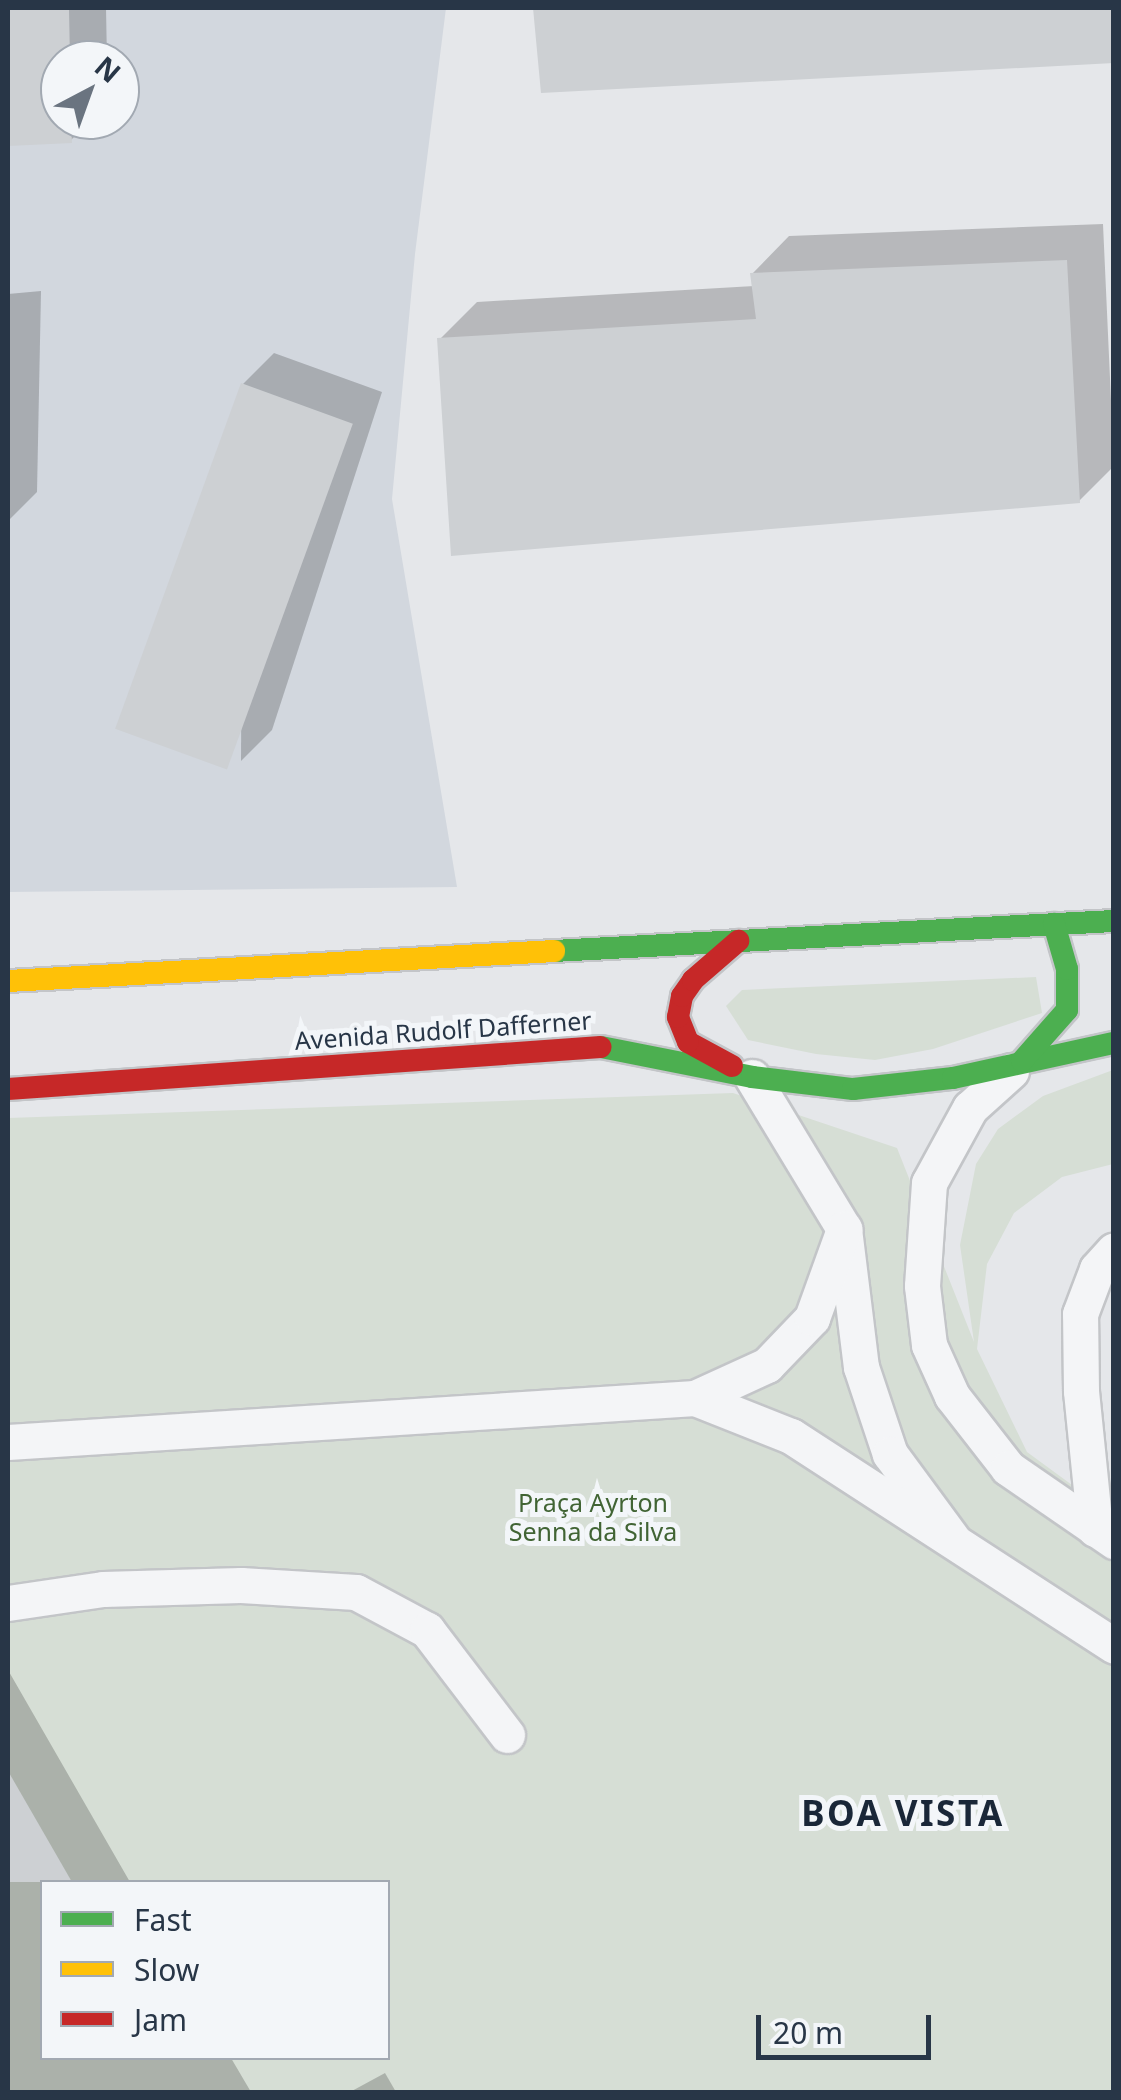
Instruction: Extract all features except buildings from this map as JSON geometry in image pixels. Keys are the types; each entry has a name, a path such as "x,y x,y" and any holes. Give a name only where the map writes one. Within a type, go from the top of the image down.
{"main road":[{"path":"8,981 1114,920"},
{"path":"1022,1061 1067,1010 1067,969 1054,924"},
{"path":"738,941 693,980 682,996 678,1018 688,1042 752,1076"},
{"name":"Avenida Rudolf Dafferner","path":"8,1089 611,1046 752,1076 853,1089 954,1078 1114,1042"}],"lane":[{"path":"1022,1061 970,1108 929,1184 922,1286 929,1345 952,1396 1008,1468 1104,1535"},
{"path":"752,1076 844,1229 861,1368 890,1454 952,1538"},
{"path":"8,1442 695,1398 766,1364 812,1318 844,1229"},
{"path":"1104,1535 1081,1391 1080,1314 1098,1269 1114,1250"},
{"path":"695,1398 791,1436 1114,1646"},
{"path":"8,1603 102,1589 241,1585 356,1592 427,1630 507,1735"}],"shaded area":[{"path":"8,8 446,8 415,254 392,499 457,887 8,892"}],"green space":[{"path":"1036,977 1042,1013 933,1049 875,1060 816,1054 748,1040 726,1006 742,990"},
{"name":"Praça Ayrton Senna da Silva","path":"1113,1070 1113,1164 1062,1177 1014,1213 987,1264 977,1349 1027,1452 1113,1515 1113,2092 8,2092 8,1118 733,1093 897,1148 974,1342 960,1245 976,1164 998,1129 1043,1096"}],"traffic: fast":[{"path":"554,951 1114,921"},
{"path":"1022,1061 1067,1010 1067,969 1054,924"},
{"path":"601,1047 752,1077 853,1089 953,1078 1114,1043"}],"traffic: slow":[{"path":"8,981 554,951"}],"traffic: jam":[{"path":"732,1066 688,1042 678,1017 682,996 693,980 738,941"},
{"path":"8,1089 601,1047"}],"district":[{"name":"BOA VISTA","path":"903,1813"}]}
